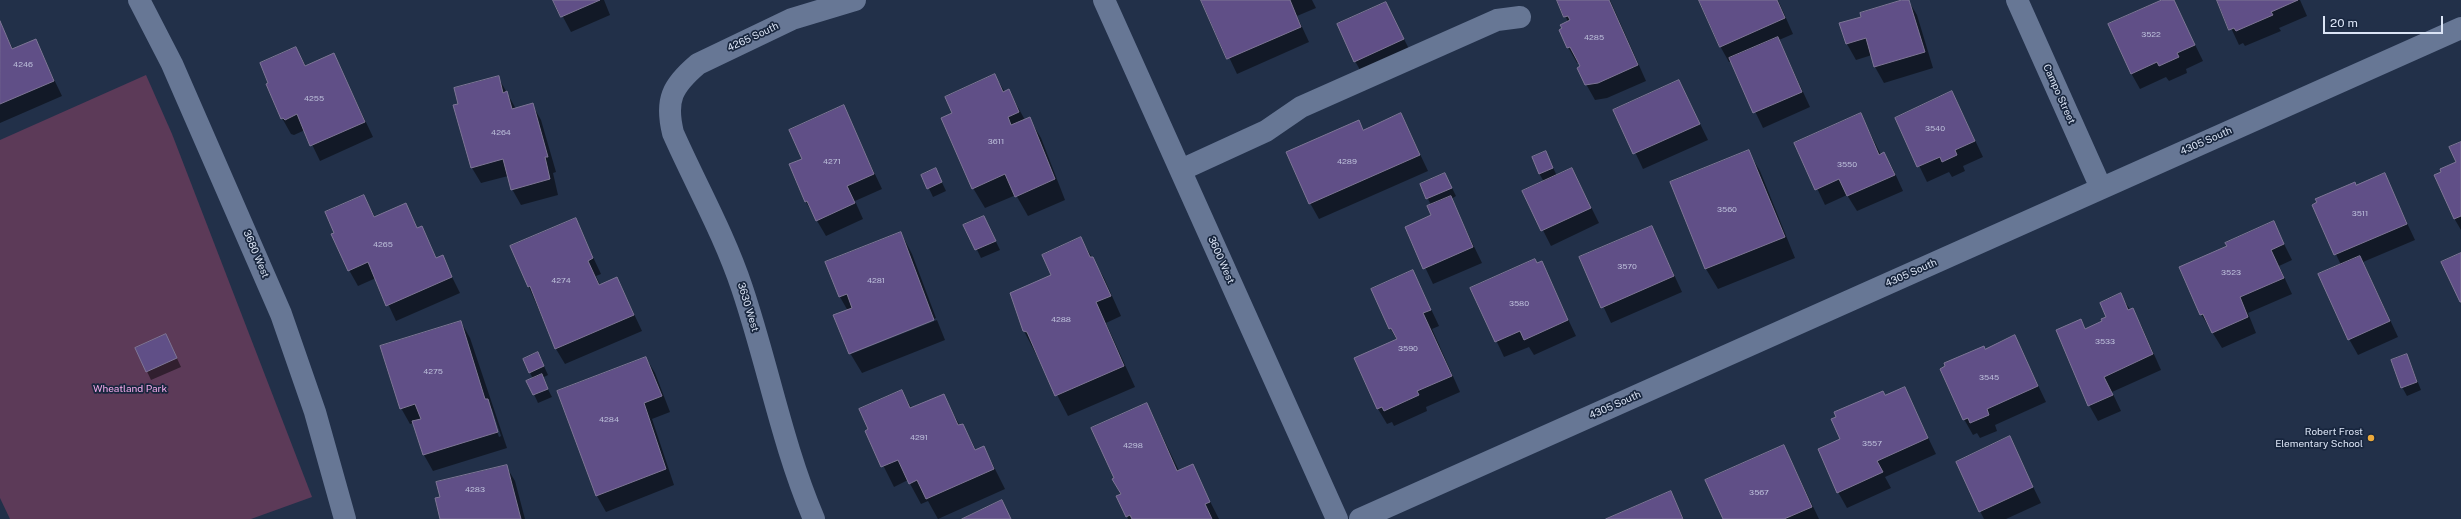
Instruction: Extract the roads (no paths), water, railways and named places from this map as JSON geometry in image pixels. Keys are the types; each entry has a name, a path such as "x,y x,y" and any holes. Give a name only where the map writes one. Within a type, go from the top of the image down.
{"street":[{"name":"3680 West","path":"139,0 172,64 281,314 315,412 345,519"},
{"name":"4265 South","path":"669,102 685,75 703,62 792,19 855,0"},
{"name":"3600 West","path":"1104,0 1337,519"},
{"name":"Campo Street","path":"2017,0 2102,188"},
{"path":"1181,170 1266,131 1301,107 1497,20 1520,17"},
{"name":"4305 South","path":"1360,519 2461,28"},
{"name":"3630 West","path":"669,102 669,117 673,133 720,230 742,286 791,458 814,519"}],"place":[{"name":"Robert Frost Elementary School","path":"2371,438"}],"park label":[{"name":"Wheatland Park","path":"130,389"}]}
